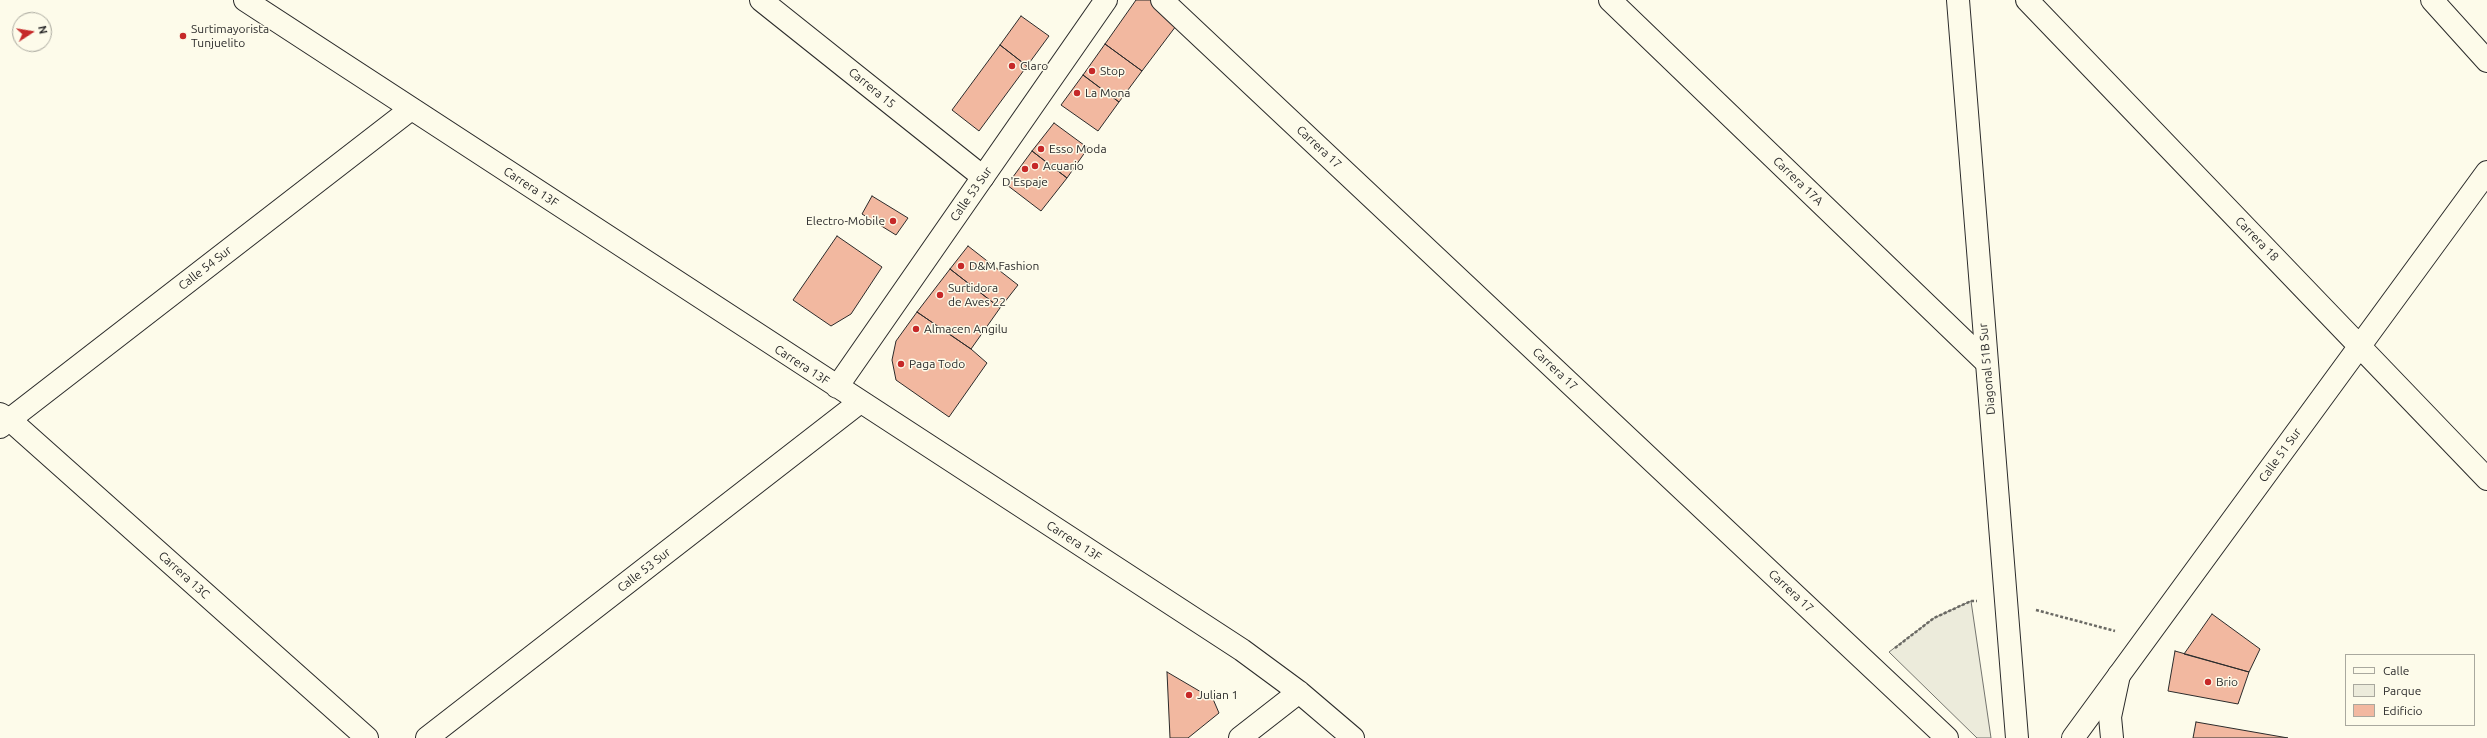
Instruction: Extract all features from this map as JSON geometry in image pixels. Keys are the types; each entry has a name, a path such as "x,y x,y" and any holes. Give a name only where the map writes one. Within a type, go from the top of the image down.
{"street":[{"name":"Carrera 13F","path":"245,0 1242,650 1299,692 1353,738"},
{"name":"Carrera 15","path":"761,0 983,177"},
{"name":"Calle 53 Sur","path":"837,387 1106,0"},
{"name":"Carrera 17","path":"1162,0 1947,738"},
{"name":"Carrera 17A","path":"1610,0 1986,362"},
{"name":"Diagonal 51B Sur","path":"1958,0 2016,738"},
{"name":"Carrera 18","path":"2027,0 2487,479"},
{"path":"2432,0 2487,61"},
{"name":"Calle 54 Sur","path":"3,420 411,109"},
{"name":"Calle 51 Sur","path":"2073,738 2487,172"},
{"name":"Calle 53 Sur","path":"427,738 860,402"},
{"name":"Carrera 13C","path":"3,420 367,738"},
{"path":"2112,738 2110,717 2119,675"},
{"path":"1240,738 1299,692"}],"path":[{"path":"1866,662 1889,652 1934,618 1971,601 2006,602 2146,639"}],"green space":[{"path":"1971,601 1991,738 1977,738 1889,652 1934,618"}],"building":[{"path":"1136,0 1151,0 1179,22 1142,71 1105,44"},
{"path":"1021,16 1049,36 1027,66 1000,45"},
{"path":"1105,44 1142,71 1119,102 1083,75"},
{"path":"1000,45 1027,66 979,131 952,110"},
{"path":"1083,75 1119,102 1098,131 1061,105"},
{"path":"1054,123 1088,148 1067,178 1032,151"},
{"path":"1032,151 1067,178 1041,211 1007,185"},
{"path":"872,196 908,218 896,235 862,214"},
{"path":"837,236 882,267 851,314 831,326 793,300"},
{"path":"968,246 1018,285 1000,308 950,269"},
{"path":"950,269 1000,308 971,349 917,312"},
{"path":"917,312 971,349 987,363 949,417 896,380 892,360 896,341"},
{"name":"Brio","path":"2212,614 2260,649 2249,672 2184,654"},
{"name":"Brio","path":"2175,651 2249,672 2238,704 2168,691"},
{"path":"1167,672 1213,699 1219,713 1188,738 1170,738"},
{"name":"Brio","path":"2196,722 2288,738 2193,738"}],"place":[{"name":"Surtimayorista Tunjuelito","path":"183,36"},
{"name":"Claro","path":"1012,66"},
{"name":"Stop","path":"1092,71"},
{"name":"La Mona","path":"1077,93"},
{"name":"Esso Moda","path":"1041,149"},
{"name":"Acuario","path":"1035,166"},
{"name":"D'Espaje","path":"1025,169"},
{"name":"Electro-Mobile","path":"893,221"},
{"name":"D&M Fashion","path":"961,266"},
{"name":"Surtidora de Aves 22","path":"940,295"},
{"name":"Almacen Angilu","path":"916,329"},
{"name":"Paga Todo","path":"901,364"},
{"name":"Brio","path":"2208,682"},
{"name":"Julian 1","path":"1189,695"}]}
